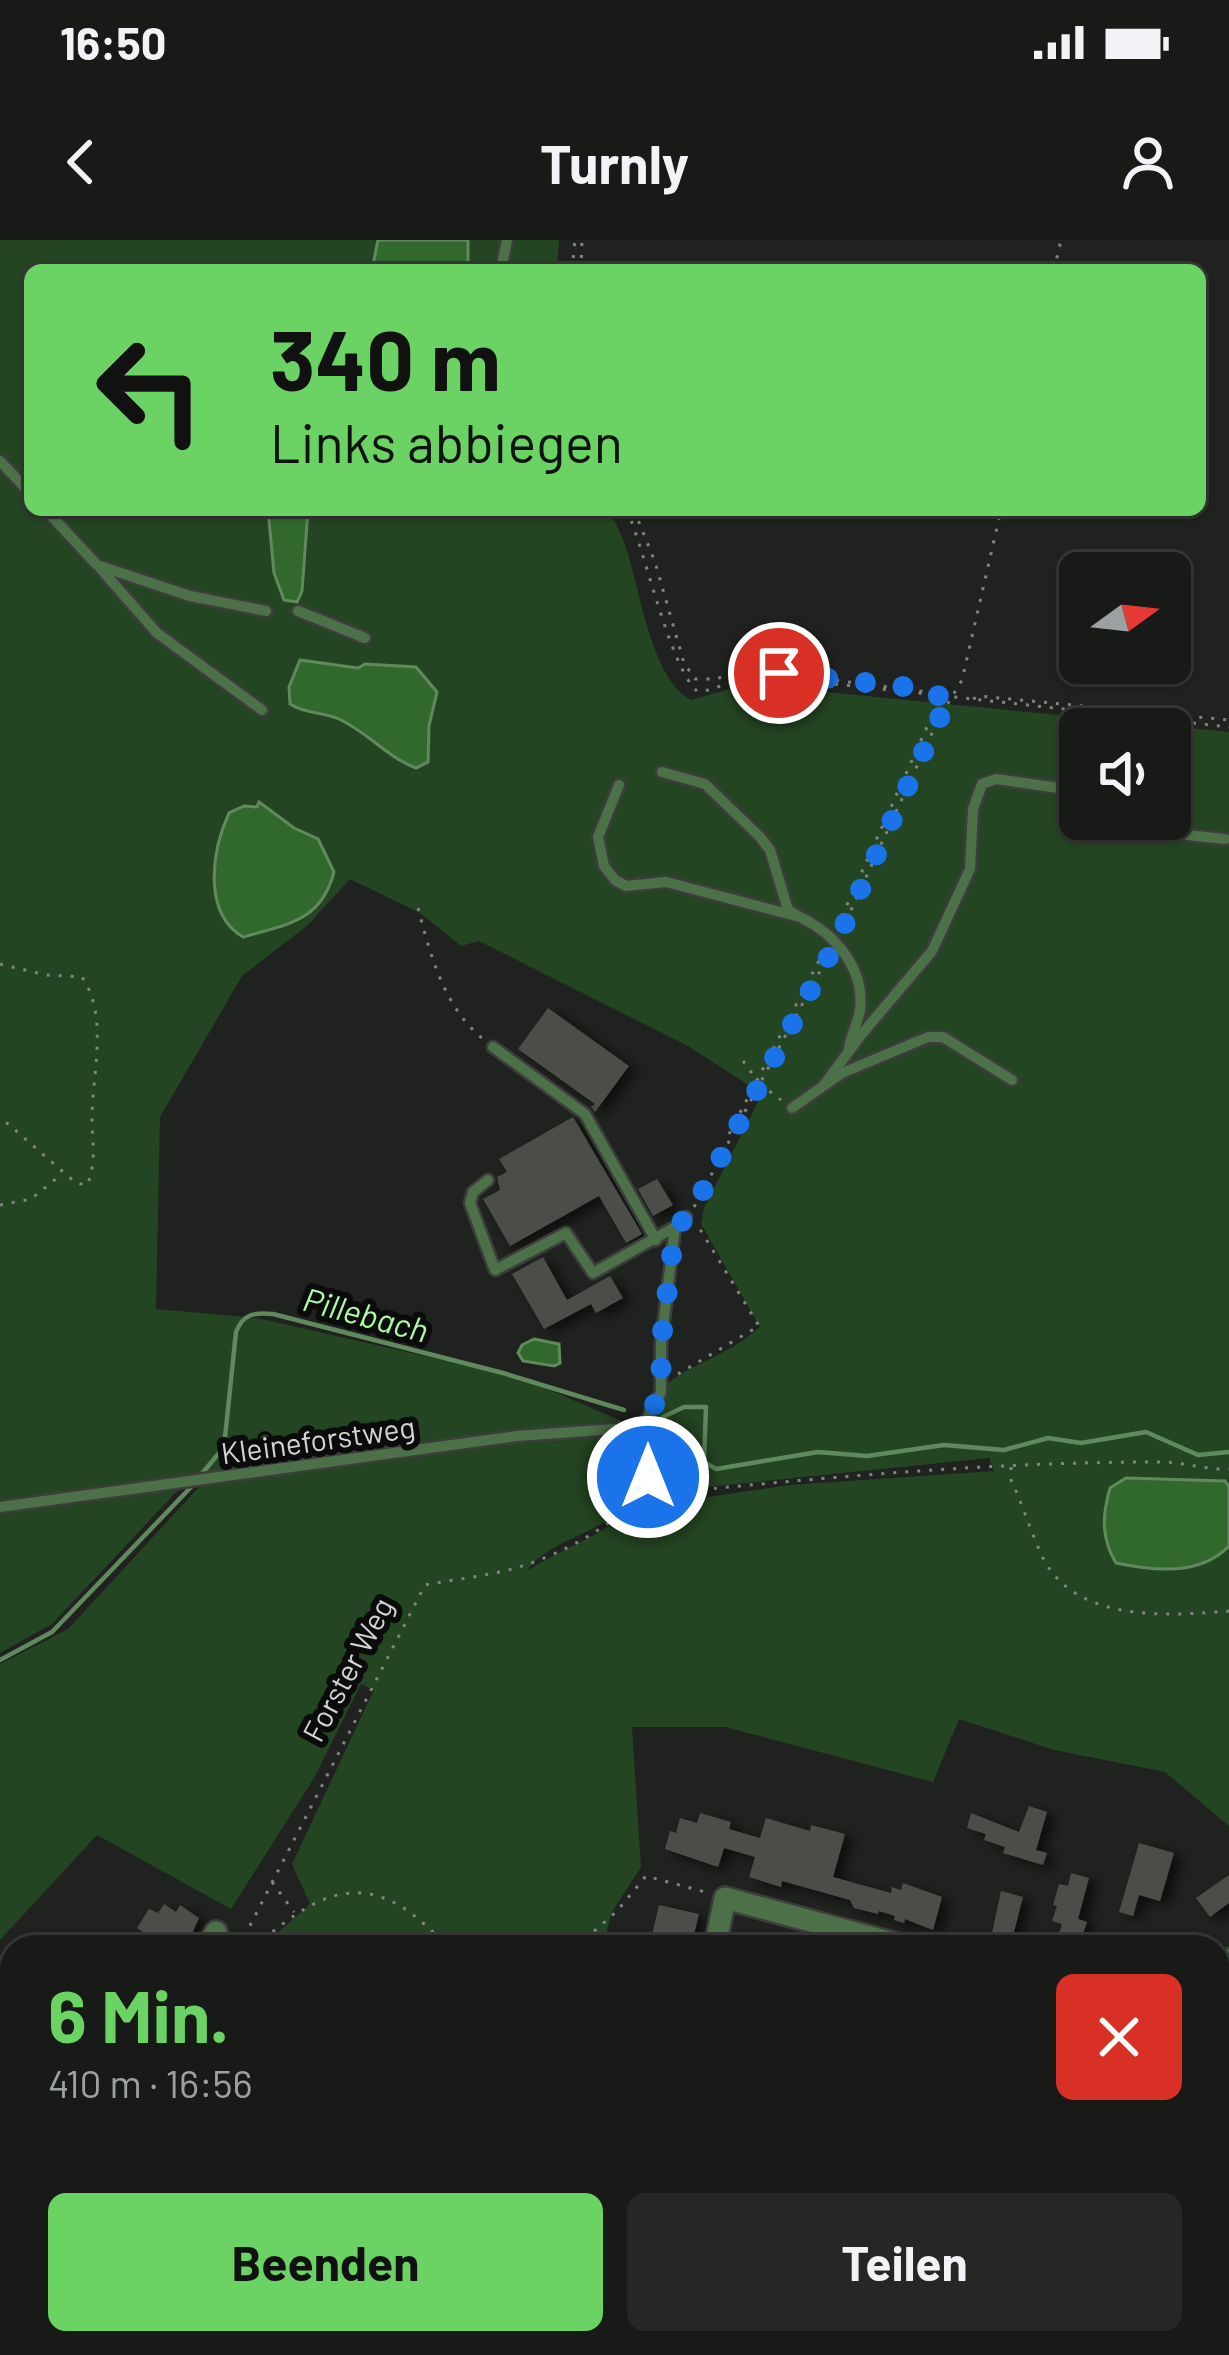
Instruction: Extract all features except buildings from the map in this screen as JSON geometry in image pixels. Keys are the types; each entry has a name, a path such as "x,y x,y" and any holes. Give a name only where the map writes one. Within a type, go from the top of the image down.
{"street":[{"path":"717,1935 725,1898 862,1935"}],"lane":[{"path":"0,461 24,487"},
{"path":"52,516 158,633 262,710"},
{"path":"98,565 190,596 266,611"},
{"path":"298,611 364,638"},
{"path":"662,772 705,784 748,823 770,850 788,910 820,926 844,948 860,1011 848,1053"},
{"path":"824,1085 932,951 970,869 973,809 982,784 996,779 1059,788"},
{"path":"619,785 598,837 604,866 615,880 626,886 666,882 800,917"},
{"path":"1191,835 1225,838"},
{"path":"792,1108 842,1073 928,1037 943,1037 1012,1080"},
{"path":"494,1047 585,1114 656,1240"},
{"path":"488,1180 473,1192 470,1203 495,1270 566,1233 593,1273 656,1240 688,1216"},
{"path":"643,1427 661,1392 661,1344 675,1227"},
{"name":"Kleineforstweg","path":"0,1507 517,1436 643,1427"}],"path":[{"path":"629,516 679,668 697,691 710,691 744,677 771,677 953,699 1229,723"},
{"path":"636,516 684,663 695,679 716,679 746,669 926,689 931,694"},
{"path":"661,1382 759,1326 688,1216 837,941 938,720 953,699 973,641 1000,516"},
{"path":"418,908 460,1020 494,1047"},
{"path":"0,964 46,975 82,977 92,992 100,1059 87,1185 76,1183 0,1117"},
{"path":"743,1061 759,1082 792,1108"},
{"path":"0,1204 31,1199 64,1173"},
{"path":"643,1427 648,1477 668,1493 1011,1466 1162,1461 1229,1469"},
{"path":"1011,1466 1010,1480 1044,1559 1075,1594 1092,1604 1167,1616 1229,1611"},
{"name":"Forster Weg","path":"245,1935 425,1586 522,1567 607,1526 634,1503 648,1477"},
{"path":"590,1935 646,1876 714,1894"},
{"path":"272,1882 295,1914"},
{"path":"269,1935 295,1914 340,1893 362,1891 404,1907 435,1935"}],"shaded area":[{"path":"0,240 559,240 557,264 24,264 24,516 612,516 626,548 657,655 678,689 691,700 748,684 1059,715 1059,840 1191,840 1191,728 1229,732 1229,1487 1225,1481 1164,1478 1117,1563 1161,1569 1191,1566 1229,1546 1229,1826 1165,1772 1054,1750 959,1719 933,1782 725,1727 632,1727 641,1867 612,1912 605,1935 275,1935 310,1904 292,1864 374,1690 361,1684 314,1778 231,1909 97,1835 0,1935 0,1664 68,1629 201,1485 518,1441 614,1434 641,1438 646,1477 629,1507 555,1547 527,1571 607,1527 636,1504 648,1489 680,1501 789,1485 994,1471 989,1458 668,1491 652,1476 654,1409 663,1390 760,1327 701,1224 704,1208 762,1094 688,1046 479,941 461,946 420,913 350,879 308,925 242,976 160,1117 156,1309 257,1318 522,1378 624,1422 422,1442 0,1504"},
{"path":"378,240 468,240 468,264 373,264"},
{"path":"269,516 308,516 302,591 297,602 284,600 274,573"},
{"path":"300,660 358,668 365,664 416,667 437,692 428,762 416,768 339,719 290,704 289,687"},
{"path":"259,802 318,839 334,872 312,911 289,924 243,937 221,913 215,862 229,813 244,806 257,807"},
{"path":"534,1339 559,1344 560,1363 523,1361 518,1353 522,1345"},
{"path":"1126,1478 1225,1481 1229,1487 1229,1546 1191,1567 1116,1563 1105,1536 1105,1508 1110,1488"},
{"path":"180,1488 52,1624 0,1653 0,1514"}],"waterway":[{"name":"Pillebach","path":"200,1476 224,1447 236,1332 242,1321 255,1314 273,1314 503,1373 624,1410"},
{"name":"Pillebach","path":"663,1417 684,1407 706,1407 704,1462 716,1469 818,1452 867,1456 944,1445 1004,1450 1048,1438 1081,1443 1146,1432 1198,1455 1229,1452"},
{"name":"Pillebach","path":"0,1660 52,1632 193,1485"}],"route":[{"path":"648,1477 643,1427 661,1392 661,1344 675,1227 690,1215 837,941 938,720 953,699 926,689 779,673"}]}
